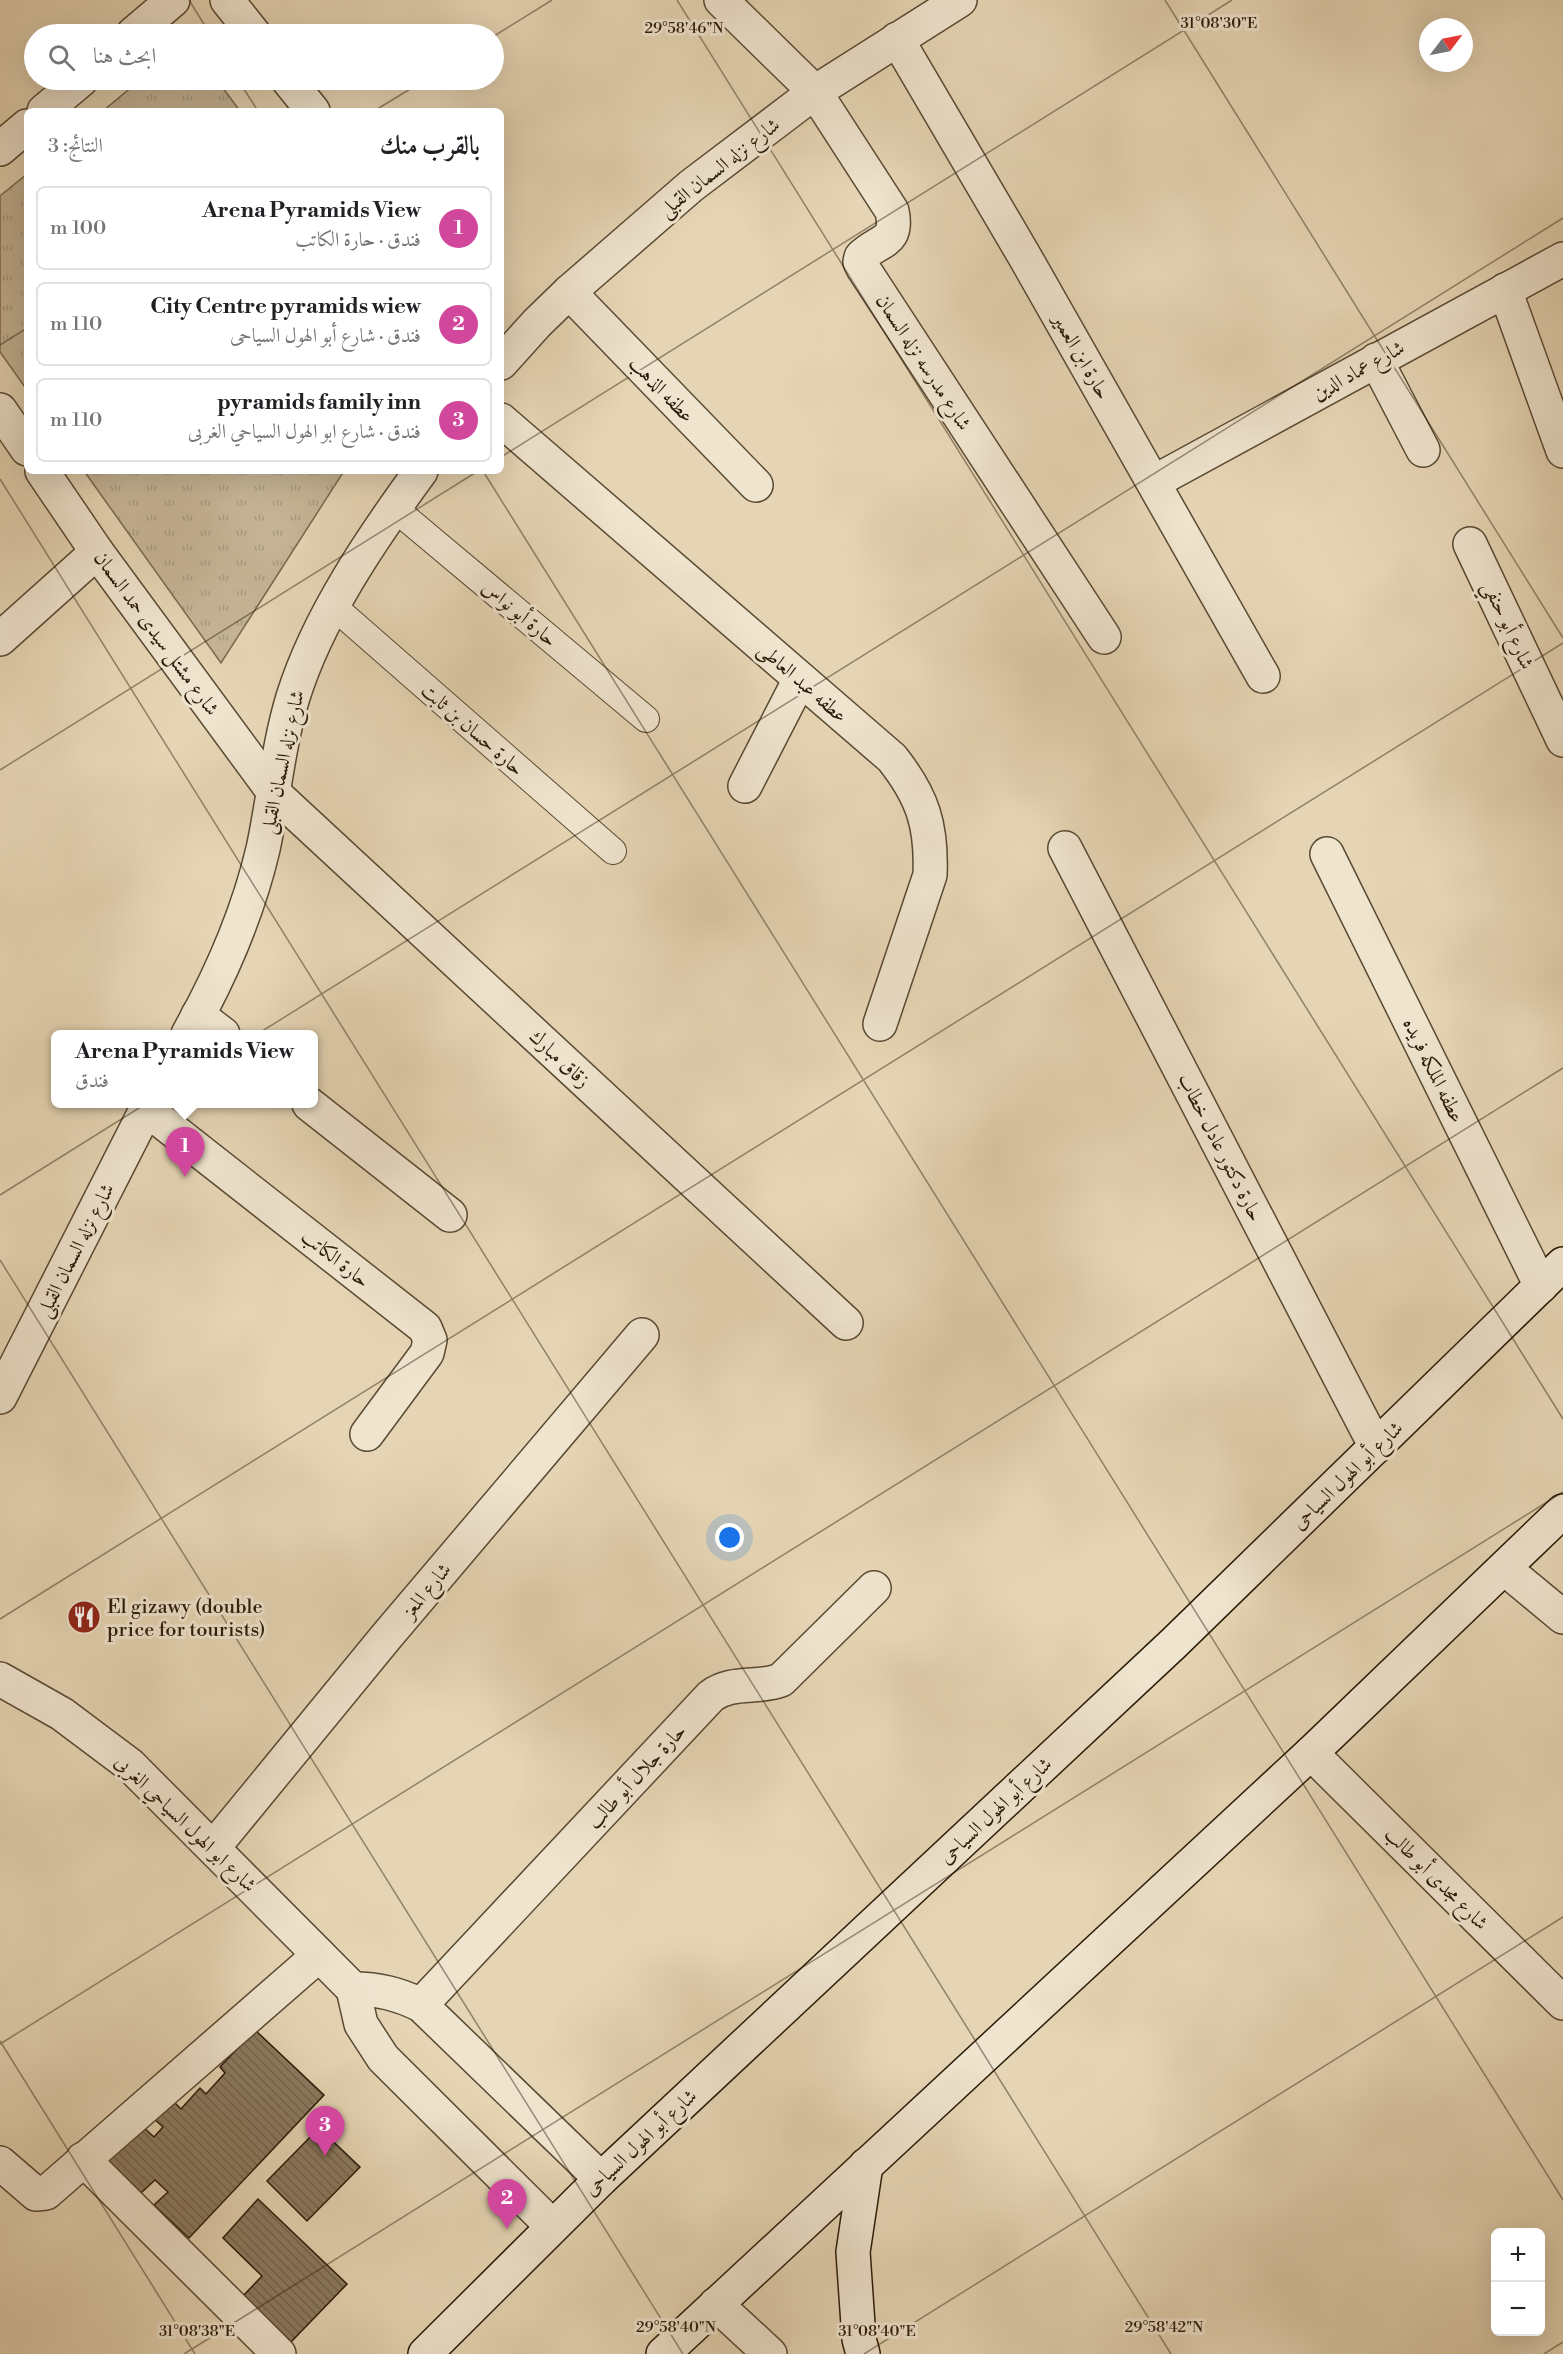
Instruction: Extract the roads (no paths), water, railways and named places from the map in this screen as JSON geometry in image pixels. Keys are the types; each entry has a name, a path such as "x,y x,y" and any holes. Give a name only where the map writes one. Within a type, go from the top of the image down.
{"street":[{"path":"145,24 173,0"},
{"path":"227,0 246,24"},
{"path":"721,0 815,92"},
{"name":"شارع نزله السمان القبلى","path":"504,360 569,292 691,186 815,92 960,0"},
{"name":"حارة ابن العمير","path":"897,39 1026,257 1263,676"},
{"path":"48,108 69,90"},
{"path":"296,90 311,108"},
{"name":"شارع مدرسه نزله السمان","path":"815,92 892,211 894,222 892,232 886,241 861,257 860,262 863,268 1104,637"},
{"path":"0,149 24,129"},
{"name":"شارع عماد الدين","path":"1154,482 1563,260"},
{"path":"1505,290 1563,451"},
{"name":"عطفه الذهب","path":"569,292 756,485"},
{"path":"1376,360 1423,450"},
{"path":"0,410 24,445"},
{"name":"عطفه عبد العاطى","path":"504,423 892,758 908,778 928,824 931,850 930,875 880,1024"},
{"name":"شارع مشتل سيدى حمد السمان","path":"44,474 97,552 275,794"},
{"name":"شارع نزله السمان القبلى","path":"203,1028 262,852 275,794 281,745 293,697 310,650 333,606 394,508 419,474"},
{"name":"شارع أبو حنفي","path":"1470,544 1563,740"},
{"path":"0,639 97,552"},
{"path":"745,786 800,679"},
{"name":"زقاق مبارك","path":"275,794 846,1323"},
{"name":"حارة دكتور عادل خطاب","path":"1065,848 1377,1447"},
{"name":"عطفه الملكه فريده","path":"1327,854 1552,1275"},
{"name":"شارع نزله السمان القبلى","path":"0,1397 147,1108"},
{"name":"حارة الكاتب","path":"150,1108 425,1328 430,1340 427,1353 367,1434"},
{"path":"314,1108 450,1215"},
{"name":"شارع أبو الهول السياحى","path":"425,2354 601,2179 1174,1643 1552,1275"},
{"name":"شارع المعز","path":"213,1848 386,1637 642,1335"},
{"path":"663,2354 1311,1752 1563,1511"},
{"path":"1504,1568 1563,1617"},
{"name":"حارة جلال أبو طالب","path":"421,2005 711,1696 728,1686 771,1684 781,1680 874,1588"},
{"name":"شارع ابو الهول السياحي الغربى","path":"0,1679 62,1714 130,1765 353,1989"},
{"name":"شارع مجدى أبو طالب","path":"1311,1752 1563,2003"},
{"path":"0,2163 39,2195 46,2193 319,1955"},
{"path":"552,2226 383,2058 361,2024 353,1989 377,1989 399,1995 421,2005 601,2179"},
{"path":"83,2159 279,2354"},
{"path":"863,2354 859,2339 853,2252 866,2165"},
{"path":"716,2304 770,2354"}],"lane":[{"name":"حارة أبو نواس","path":"394,508 646,719"},
{"name":"حارة حسان بن ثابت","path":"333,606 613,851"}],"place":[{"name":"Arena Pyramids View","path":"185,1177"},
{"name":"El gizawy (double price for tourists)","path":"84,1617"},
{"name":"pyramids family inn","path":"325,2156"},
{"name":"City Centre pyramids wiew","path":"507,2229"}]}
